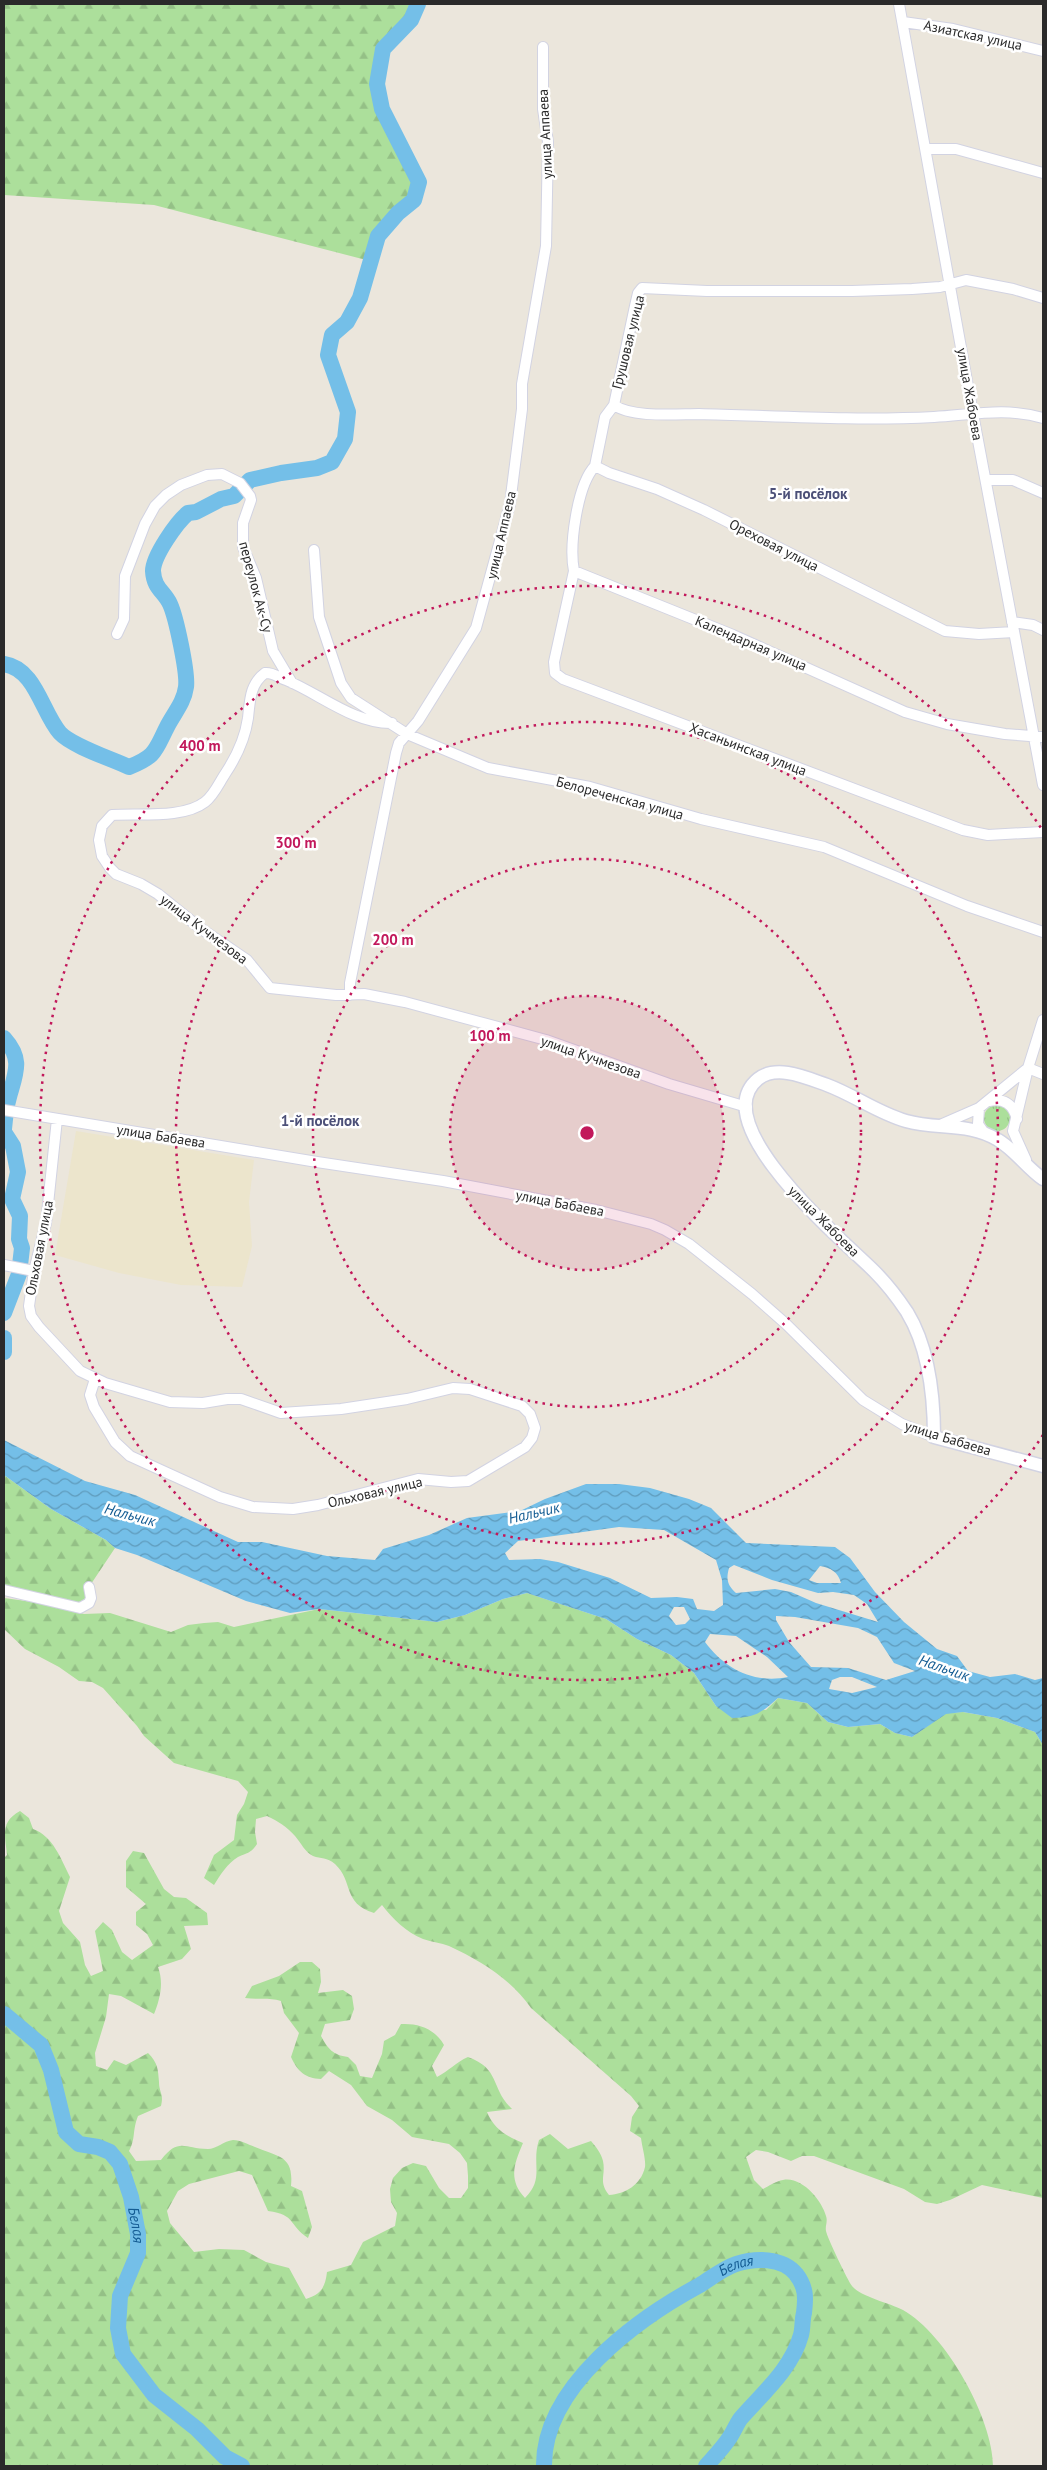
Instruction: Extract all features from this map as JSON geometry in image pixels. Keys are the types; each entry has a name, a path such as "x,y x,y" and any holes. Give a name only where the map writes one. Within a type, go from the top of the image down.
{"street":[{"name":"улица Жабоева","path":"899,4 1013,627 1038,736 1043,784"},
{"name":"Азиатская улица","path":"903,22 953,29 1043,51"},
{"name":"улица Аппаева","path":"350,995 350,983 368,888 399,743 437,692 476,628 482,612 510,504 520,425 522,384 546,246 548,142 543,109 543,47"},
{"path":"926,149 956,149 1043,173"},
{"path":"951,284 966,280 979,281 1043,298"},
{"name":"Грушовая улица","path":"951,284 912,289 803,292 642,288 638,293 614,405 626,410 678,414 895,417 973,414 996,411 1031,414 1043,418"},
{"path":"574,571 572,559 573,534 587,476 595,466 605,417 614,405"},
{"name":"Ореховая улица","path":"595,466 609,473 652,486 704,510 945,631 979,634 1033,625 1043,630"},
{"name":"переулок Ак-Су","path":"117,634 124,619 125,576 145,524 155,506 166,495 181,485 207,475 222,474 240,483 250,496 251,500 243,524 243,547 256,578 272,651 292,683"},
{"path":"986,480 1012,480 1043,493"},
{"name":"Белореченская улица","path":"314,550 319,617 340,683 351,698 407,734 488,768 564,781 709,821 824,846 967,906 1043,932"},
{"name":"Календарная улица","path":"574,571 742,638 905,712 947,724 1005,734 1038,736"},
{"name":"Хасаньинская улица","path":"574,571 554,662 555,673 563,679 963,830 988,835 1043,832"},
{"name":"улица Кучмезова","path":"392,724 382,724 347,712 268,672 258,678 251,693 246,730 239,751 206,801 185,810 164,814 112,815 102,826 99,840 105,863 116,874 141,884 158,894 200,928 248,960 270,988 350,995 364,994 405,1002 546,1040 668,1084 747,1107"},
{"path":"1030,1168 1014,1131 1028,1068 1043,1020"},
{"path":"1028,1068 1043,1074"},
{"path":"1028,1068 1002,1092 983,1105 978,1124 1043,1179"},
{"path":"747,1107 750,1093 758,1080 776,1072 823,1084 906,1121 966,1128 992,1137 1014,1131"},
{"path":"940,1125 997,1100 1008,1103 1015,1111 1017,1120"},
{"name":"улица Жабоева","path":"747,1107 748,1120 754,1134 768,1158 786,1182 813,1214 884,1281 908,1314 917,1334 932,1390 934,1437"},
{"name":"улица Бабаева","path":"4,1110 497,1190 596,1210 666,1230 688,1244 752,1294 786,1324 863,1400 902,1424 934,1437 1043,1466"},
{"name":"Ольховая улица","path":"57,1119 46,1223 31,1270 29,1306 31,1316 76,1366 95,1379 170,1402 203,1403 241,1399 281,1413 341,1409 357,1405 407,1399 454,1388 470,1390 522,1406 530,1414 535,1428 532,1438 525,1447 468,1480 451,1482 418,1479 318,1506 293,1509 253,1507 220,1497 130,1456 115,1442 94,1406 90,1395 95,1379"},
{"path":"4,1265 31,1270"},
{"path":"4,1590 80,1608 89,1603 91,1598 88,1587"}],"shaded area":[{"path":"76,1131 254,1160 249,1202 252,1246 242,1287 181,1285 119,1273 55,1255"}],"green space":[{"path":"4,4 418,4 411,20 383,49 377,84 382,109 419,182 414,200 398,213 378,236 370,261 154,205 4,195"},
{"path":"997,1105 1006,1109 1010,1118 1006,1127 997,1131 988,1127 984,1118 988,1109"},
{"path":"4,1475 51,1509 106,1540 115,1548 89,1587 85,1605 4,1590"},
{"path":"527,1593 606,1619 637,1639 671,1655 694,1673 716,1706 766,1710 778,1698 807,1703 828,1722 848,1727 880,1724 895,1733 912,1737 946,1713 963,1712 997,1718 1035,1732 1043,1745 1043,2198 982,2185 937,2204 925,2202 904,2189 814,2156 802,2156 791,2161 768,2152 756,2150 746,2157 754,2180 763,2189 778,2181 790,2180 804,2186 816,2197 826,2216 827,2235 842,2268 856,2290 903,2310 919,2322 935,2338 964,2379 976,2402 991,2447 993,2466 4,2466 4,1858 7,1855 5,1830 7,1824 20,1811 29,1818 33,1829 40,1832 51,1843 60,1856 70,1877 59,1911 63,1923 80,1942 85,1965 91,1976 103,1971 95,1931 103,1922 112,1930 122,1952 132,1960 153,1945 147,1934 136,1925 136,1912 146,1904 126,1887 126,1861 133,1851 144,1853 164,1889 174,1897 186,1898 207,1913 208,1925 184,1926 191,1949 182,1959 158,1967 161,1979 160,1991 154,2014 121,1996 109,1994 106,2017 95,2053 96,2066 107,2070 114,2060 126,2065 148,2053 156,2063 162,2102 161,2106 138,2116 133,2142 129,2151 136,2161 161,2160 177,2146 208,2149 233,2140 244,2142 277,2156 287,2163 290,2168 291,2186 302,2191 312,2227 308,2238 284,2215 268,2211 252,2175 239,2171 189,2184 178,2191 167,2211 170,2223 194,2252 219,2249 244,2250 266,2262 289,2268 306,2299 321,2290 327,2272 351,2265 363,2242 395,2226 397,2213 391,2202 390,2189 393,2178 402,2168 413,2163 426,2166 439,2188 449,2198 461,2198 468,2188 467,2163 460,2153 449,2144 412,2137 392,2120 367,2106 351,2085 329,2071 321,2079 306,2076 296,2067 291,2057 299,2033 284,2013 281,2001 245,1998 252,1986 279,1976 300,1962 312,1962 320,1969 321,1982 318,1993 343,1990 352,1996 354,2009 350,2020 325,2024 321,2036 332,2051 338,2055 348,2057 356,2065 360,2076 372,2078 382,2054 384,2041 395,2035 401,2024 426,2028 440,2039 444,2045 432,2066 437,2077 468,2057 486,2067 491,2073 500,2094 512,2109 487,2112 493,2123 501,2131 523,2143 514,2172 516,2185 525,2198 531,2191 536,2177 536,2156 539,2140 550,2134 568,2149 591,2141 602,2158 604,2166 603,2182 609,2195 621,2193 636,2184 643,2173 645,2164 641,2138 630,2131 632,2117 639,2106 631,2096 531,2008 514,1988 494,1972 449,1946 423,1939 411,1933 395,1920 382,1905 374,1913 357,1904 345,1878 335,1864 310,1854 292,1833 279,1822 267,1816 256,1819 255,1832 257,1844 255,1847 231,1862 214,1885 204,1878 214,1855 234,1840 237,1815 244,1804 248,1792 238,1781 174,1763 144,1736 103,1688 92,1682 79,1681 59,1667 25,1649 4,1629 4,1598 55,1605 84,1614 110,1613 171,1632 188,1625 204,1623 218,1622 234,1627 319,1609 437,1622 465,1615 503,1599"}],"water":[{"name":"Нальчик","path":"4,1440 85,1481 135,1495 238,1542 262,1542 327,1556 375,1560 383,1549 429,1535 467,1518 520,1511 545,1499 586,1484 619,1484 650,1488 689,1499 711,1508 746,1543 835,1547 850,1558 875,1592 904,1622 937,1649 957,1656 968,1671 990,1677 1015,1674 1035,1680 1043,1678 1043,1745 1035,1732 997,1718 963,1712 946,1714 912,1737 895,1733 880,1724 848,1727 828,1722 807,1703 778,1698 757,1714 732,1718 716,1706 694,1673 671,1655 637,1639 606,1619 527,1593 503,1599 465,1615 437,1622 319,1609 290,1613 246,1601 137,1555 115,1548 106,1540 51,1509 4,1475","holes":["619,1527 664,1530 716,1560 722,1580 723,1605 714,1611 697,1609 693,1599 677,1597 651,1598 610,1578 558,1562 540,1559 509,1560 505,1553 518,1541","734,1565 772,1580 818,1593 833,1592 854,1595 867,1604 878,1622 816,1603 791,1592 775,1589 736,1593 729,1584 729,1568","820,1566 834,1571 841,1583 817,1583 809,1580","674,1607 684,1607 690,1619 685,1624 676,1625 669,1616","776,1616 795,1617 858,1628 877,1637 894,1663 915,1671 886,1680 848,1668 811,1667 789,1642 776,1620","710,1634 736,1636 767,1657 788,1677 775,1679 752,1676 731,1667 713,1652 705,1642","840,1677 852,1677 877,1687 852,1693 829,1689 832,1680"]}],"waterway":[{"path":"4,664 24,674 60,733 73,743 129,767 145,759 154,751 181,702 186,687 178,632 170,604 157,586 153,571 157,557 166,540 188,513 196,512 221,499 234,496 250,480 317,468 332,462 345,439 348,412 328,355 332,335 347,322 360,298 378,236 398,213 414,200 419,182 382,109 377,84 383,49 411,20 418,4"},
{"path":"4,1038 16,1059 16,1073 7,1105 4,1129"},
{"path":"4,1132 13,1146 18,1172 12,1199 20,1216 19,1239 22,1248 19,1274 4,1313"},
{"path":"4,1338 4,1352"},
{"name":"Белая","path":"4,2014 41,2045 51,2070 66,2132 79,2144 98,2147 110,2152 120,2164 131,2197 138,2234 138,2253 120,2296 118,2328 123,2354 154,2395 197,2429 225,2457 242,2466"},
{"name":"Белая","path":"544,2466 548,2437 559,2409 576,2383 623,2336 675,2299 731,2266 760,2260 783,2264 796,2274 802,2283 804,2292 805,2302 802,2330 797,2347 784,2369 741,2418 727,2441 706,2466"}],"district":[{"name":"5-й посёлок","path":"808,494"},
{"name":"1-й посёлок","path":"320,1121"}]}
